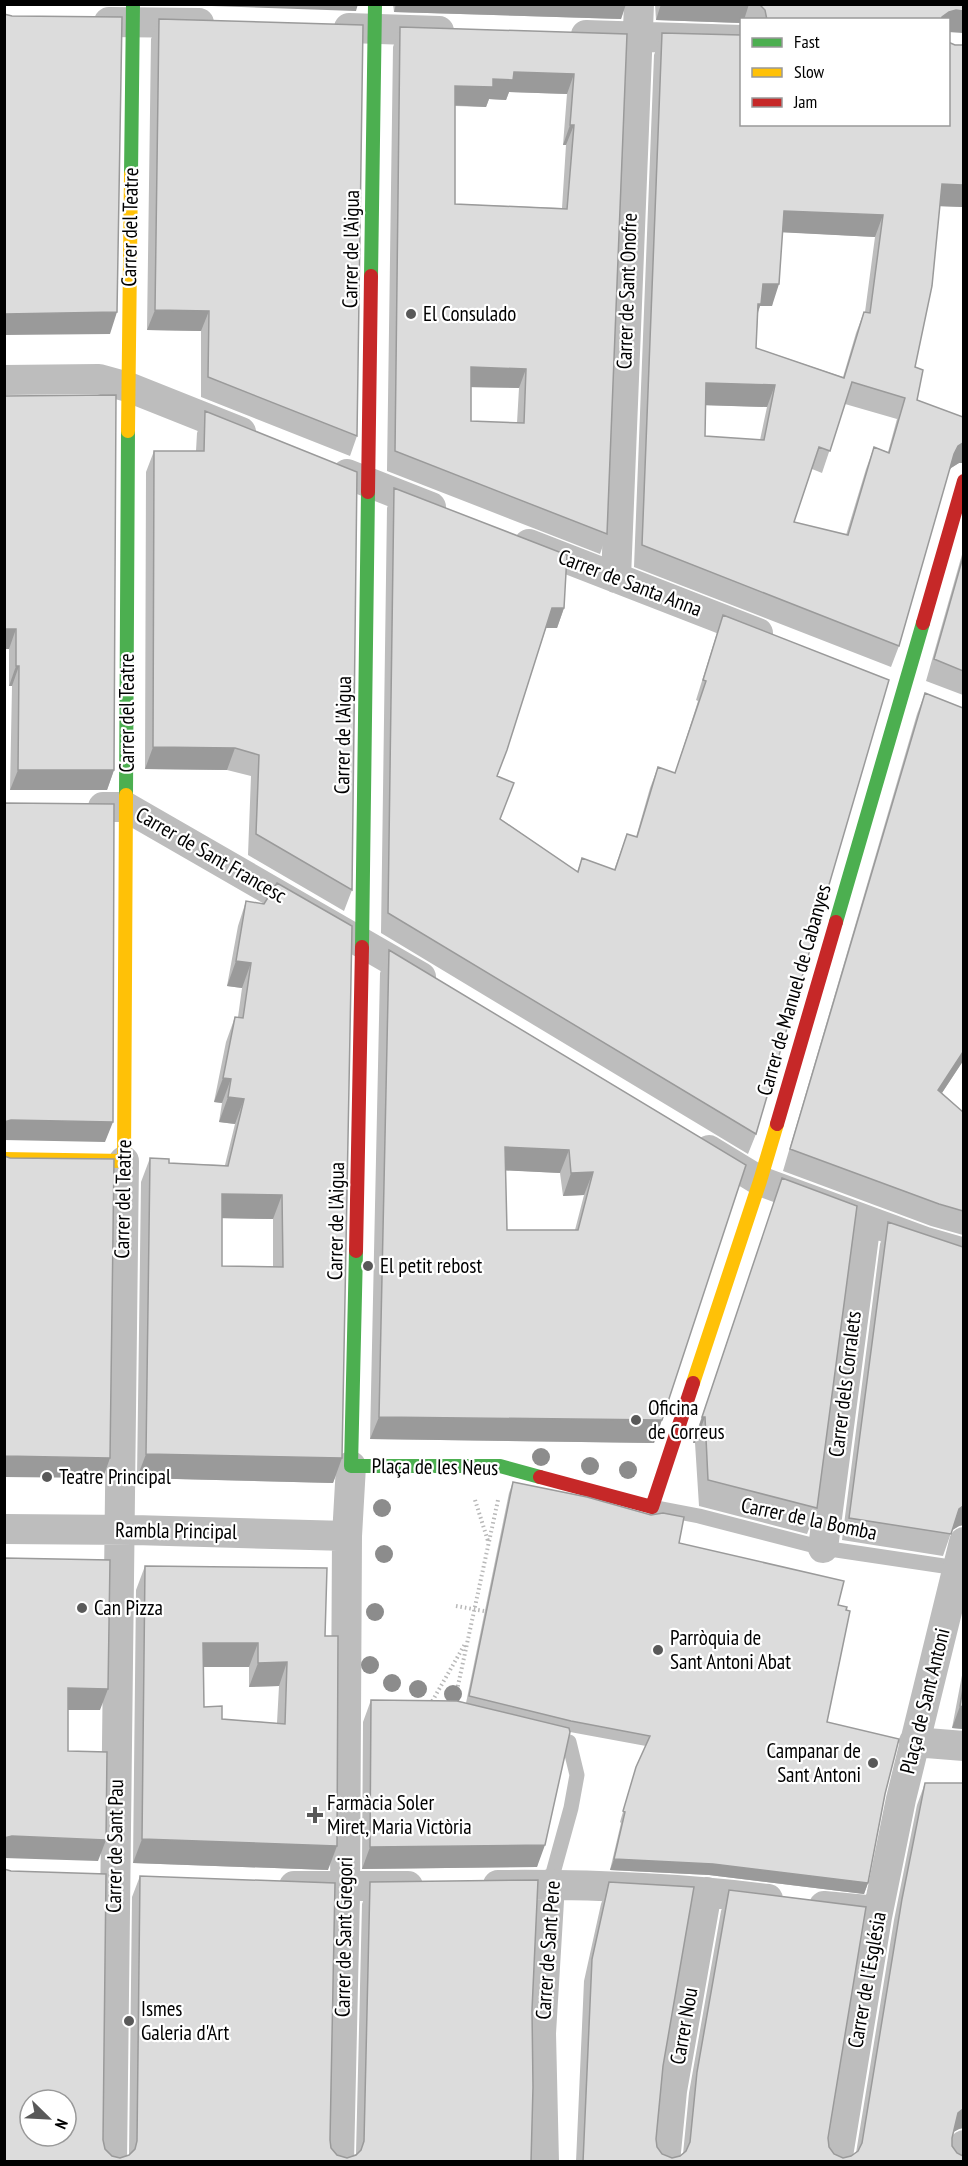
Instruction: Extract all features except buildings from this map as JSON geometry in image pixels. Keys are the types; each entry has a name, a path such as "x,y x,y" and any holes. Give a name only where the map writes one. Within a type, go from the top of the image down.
{"street":[{"name":"Carrer de Sant Onofre","path":"616,578 639,4"},
{"path":"83,22 133,13 222,24"},
{"name":"Carrer del Teatre","path":"119,1530 133,13"},
{"path":"328,27 375,17 463,32"},
{"name":"Carrer de l'Aigua","path":"351,1466 362,941 375,17"},
{"path":"558,34 740,40"},
{"path":"4,380 99,379 128,387 267,442"},
{"path":"322,464 461,518"},
{"name":"Carrer de Manuel de Cabanyes","path":"652,1507 760,1181 915,695 956,537 963,481"},
{"name":"Carrer de Santa Anna","path":"506,535 788,645"},
{"path":"874,679 915,695"},
{"path":"76,807 126,807"},
{"name":"Carrer de Sant Francesc","path":"126,807 362,941 445,991"},
{"path":"690,1139 760,1181 866,1221 963,1253"},
{"path":"4,1159 124,1161"},
{"name":"Carrer dels Corralets","path":"823,1548 866,1221"},
{"name":"Plaça de les Neus","path":"351,1712 346,1536 351,1466 505,1467 652,1507"},
{"name":"Rambla Principal","path":"4,1529 346,1536"},
{"name":"Carrer de Sant Pau","path":"112,2162 119,1530"},
{"name":"Plaça de Sant Antoni","path":"901,1799 961,1559"},
{"name":"Carrer de Sant Gregori","path":"339,2162 351,1712"},
{"path":"914,1742 963,1746"},
{"name":"Carrer de l'Església","path":"837,2162 878,1911 901,1799"},
{"path":"474,1885 550,1884 706,1892 858,1911 878,1911"},
{"name":"Carrer de Sant Pere","path":"544,2162 542,2033 550,1884"},
{"path":"267,1885 438,1886"},
{"name":"Carrer Nou","path":"664,2162 672,2091 706,1892"},
{"path":"961,2162 963,2145"}],"lane":[{"name":"Carrer de la Bomba","path":"652,1507 699,1516 823,1548 961,1559"},
{"name":"Carrer de Sant Pere","path":"534,1734 569,1742 577,1775 571,1808 550,1884"}],"path":[{"path":"454,1707 505,1467"},
{"path":"474,1498 489,1542"},
{"path":"456,1606 483,1611"},
{"path":"426,1712 467,1640"}],"traffic: fast":[{"path":"131,174 133,4"},
{"path":"371,276 375,4"},
{"path":"126,795 128,431"},
{"path":"362,947 368,492"},
{"path":"836,922 923,623"},
{"path":"356,1251 351,1466 500,1466 540,1477"}],"traffic: slow":[{"path":"128,431 131,174"},
{"path":"4,1159 124,1161 126,795"},
{"path":"693,1383 777,1124"}],"traffic: jam":[{"path":"368,492 371,276"},
{"path":"923,623 964,481"},
{"path":"777,1124 836,922"},
{"path":"356,1251 362,947"},
{"path":"540,1477 652,1507 693,1383"}],"place":[{"name":"El Consulado","path":"411,314"},
{"name":"El petit rebost","path":"368,1266"},
{"name":"Oficina de Correus","path":"636,1420"},
{"name":"Teatre Principal","path":"47,1477"},
{"name":"Can Pizza","path":"82,1608"},
{"name":"Parròquia de Sant Antoni Abat","path":"658,1650"},
{"name":"Campanar de Sant Antoni","path":"873,1763"},
{"name":"Farmàcia Soler Miret, Maria Victòria","path":"315,1815"},
{"name":"Ismes Galeria d'Art","path":"129,2021"}]}
